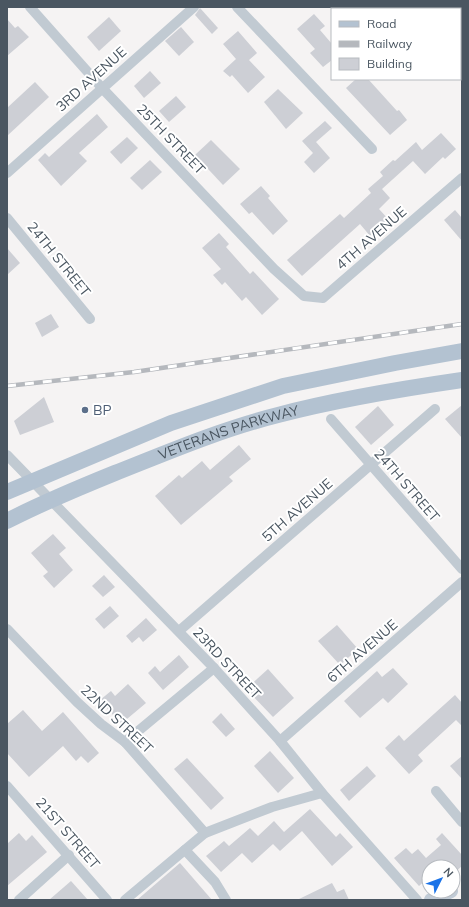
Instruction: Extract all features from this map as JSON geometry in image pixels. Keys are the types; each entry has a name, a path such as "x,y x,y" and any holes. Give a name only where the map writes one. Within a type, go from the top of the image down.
{"main road":[{"name":"VETERANS PARKWAY","path":"7,492 171,423 283,386 462,351"},
{"name":"VETERANS PARKWAY","path":"7,521 52,499 206,437 277,415 376,392 462,380"}],"street":[{"name":"25TH STREET","path":"30,7 102,88 294,288"},
{"name":"3RD AVENUE","path":"7,173 194,7"},
{"path":"237,7 372,149"},
{"name":"4TH AVENUE","path":"294,288 304,296 323,298 462,178"},
{"name":"24TH STREET","path":"7,218 90,319"},
{"name":"5TH AVENUE","path":"178,631 435,409"},
{"name":"24TH STREET","path":"331,419 462,569"},
{"name":"23RD STREET","path":"7,455 52,499 214,668 280,741 322,793 417,900"},
{"name":"6TH AVENUE","path":"280,741 462,582"},
{"name":"22ND STREET","path":"7,629 77,702 101,724 125,742 205,832"},
{"path":"125,742 214,668"},
{"name":"21ST STREET","path":"7,786 107,900"},
{"path":"436,791 462,822"},
{"path":"125,900 205,832 272,807 322,793"},
{"path":"185,850 215,882 226,900"},
{"path":"19,900 68,855"}],"building":[{"path":"200,8 218,28 212,34 195,15"},
{"path":"314,14 325,26 320,30 331,43 331,61 323,67 310,53 315,49 297,29"},
{"path":"109,17 121,31 99,51 87,37"},
{"path":"7,19 15,28 18,26 29,37 7,56"},
{"path":"181,27 194,42 179,56 165,41"},
{"path":"238,31 257,53 249,60 265,77 248,93 232,75 230,77 223,71 236,59 223,44"},
{"path":"150,71 161,83 144,98 134,86"},
{"path":"355,80 369,80 407,120 390,135 346,88"},
{"path":"35,82 49,97 7,136 7,108"},
{"path":"278,89 303,113 286,129 264,102"},
{"path":"176,96 186,107 169,122 159,111"},
{"path":"97,114 108,127 79,153 87,161 61,186 38,160 45,153 49,157"},
{"path":"325,121 332,128 316,142 330,158 314,173 304,162 313,153 302,141"},
{"path":"441,133 456,149 445,159 443,157 425,174 413,161 382,189 390,198 379,209 389,220 371,237 360,224 302,276 287,260 340,214 344,218 371,193 368,189 383,176 380,172 393,160 395,161 416,142 422,150"},
{"path":"127,137 138,148 121,164 110,152"},
{"path":"211,140 240,169 223,185 195,155"},
{"path":"150,160 162,172 142,190 130,178"},
{"path":"261,186 270,196 268,198 288,221 273,235 252,212 249,214 240,204"},
{"path":"455,210 462,218 462,241 444,220"},
{"path":"219,233 229,244 226,247 250,274 253,271 279,299 262,315 246,297 242,301 225,282 222,285 213,275 221,269 202,248"},
{"path":"7,248 20,263 7,275"},
{"path":"51,314 59,327 42,337 35,323"},
{"path":"44,397 54,422 20,435 14,421"},
{"path":"462,405 462,438 445,419"},
{"path":"378,406 394,425 371,445 355,427"},
{"path":"239,445 251,459 229,477 233,481 181,525 155,496 179,475 182,478 202,461 210,470"},
{"path":"53,534 66,548 59,554 73,570 54,588 43,576 48,572 31,553"},
{"path":"104,575 115,587 103,597 92,586"},
{"path":"110,606 119,616 104,629 95,619"},
{"path":"146,618 157,630 143,642 139,637 132,643 126,636"},
{"path":"337,625 358,649 340,665 318,641"},
{"path":"179,655 189,667 163,690 148,673 155,666 160,672"},
{"path":"393,668 408,684 388,703 383,698 360,718 344,701 377,671 382,677"},
{"path":"268,669 294,698 273,717 246,689"},
{"path":"128,684 146,703 121,724 100,700 111,691 115,696"},
{"path":"455,695 462,703 462,726 456,720 418,755 423,761 409,774 385,748 399,735 404,741"},
{"path":"23,710 42,731 63,712 99,753 88,763 81,756 76,761 63,746 29,777 7,753 7,724"},
{"path":"221,713 235,729 226,737 212,722"},
{"path":"270,751 294,778 278,793 254,766"},
{"path":"462,756 462,779 450,766"},
{"path":"187,758 224,798 211,810 174,769"},
{"path":"367,766 376,776 349,801 340,790"},
{"path":"310,809 336,837 340,833 353,847 332,866 302,831 280,851 273,844 252,863 242,853 221,872 206,856 224,841 229,846 250,828 258,836 274,821 284,832"},
{"path":"19,833 26,841 32,835 47,852 7,886 7,844"},
{"path":"442,833 462,855 462,866 461,867 461,859 421,859 421,884 419,886 394,858 406,848 412,854 418,849 426,858 441,845 436,839"},
{"path":"180,863 212,900 137,900"},
{"path":"71,881 88,900 49,900"},
{"path":"332,883 337,892 344,889 349,900 297,900"}],"railway":[{"path":"7,386 134,372 462,324"}],"place":[{"name":"BP","path":"85,410"}]}
